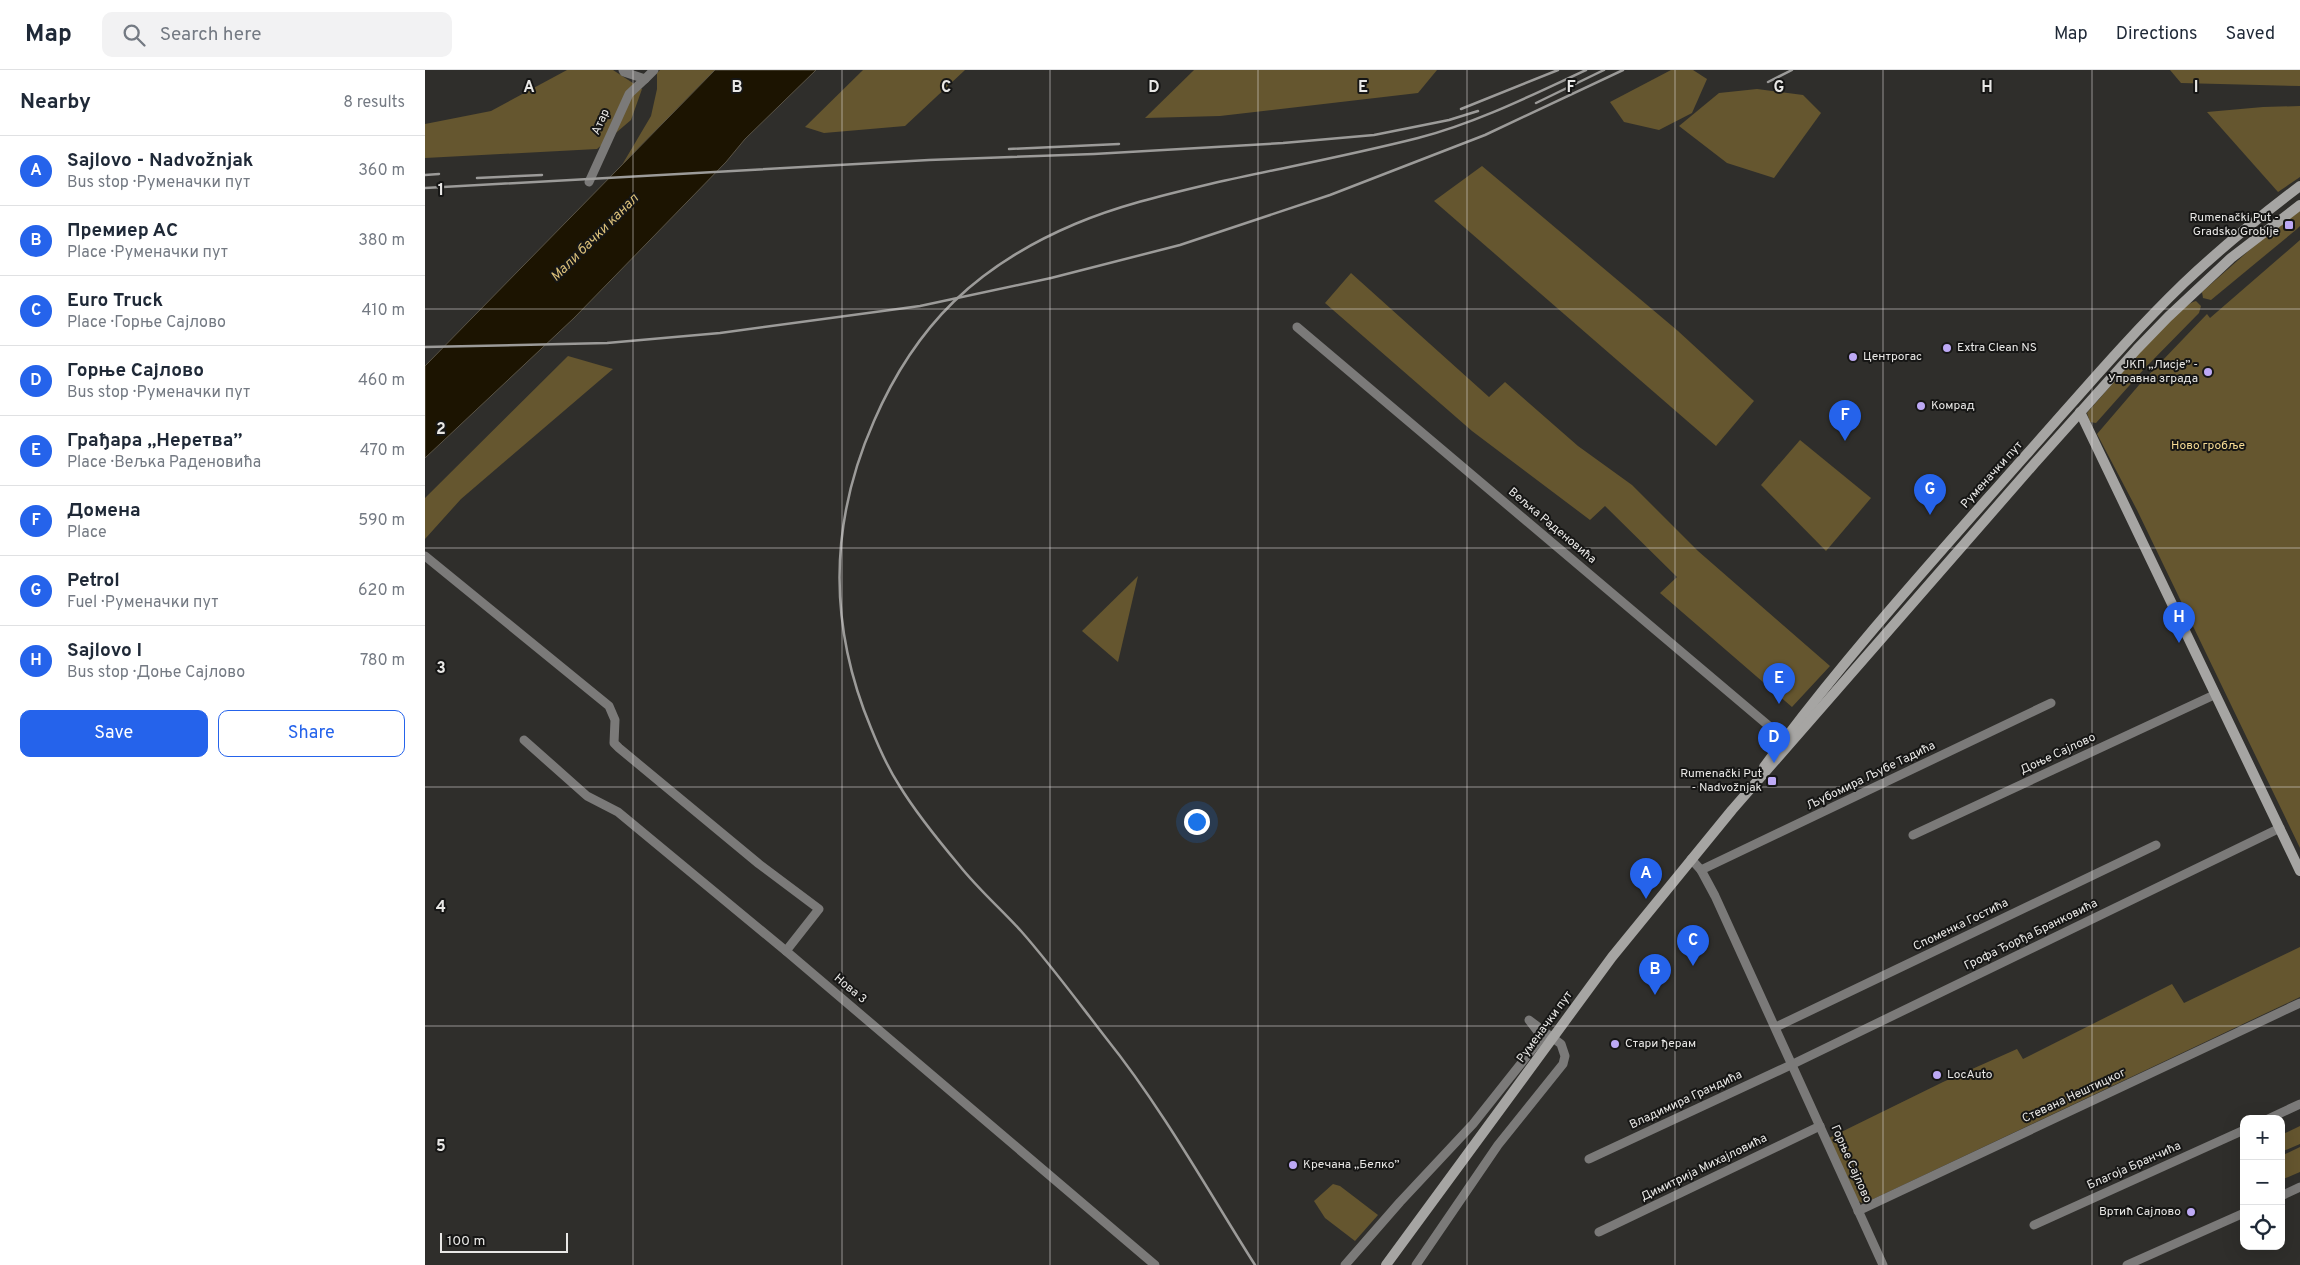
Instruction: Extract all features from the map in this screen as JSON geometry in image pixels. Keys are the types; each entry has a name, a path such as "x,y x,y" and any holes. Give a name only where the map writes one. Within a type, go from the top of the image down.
{"main road":[{"name":"Руменачки пут","path":"1386,1265 1612,956 1994,491 2156,311 2234,238 2300,186"},
{"name":"Руменачки пут","path":"1815,708 2080,412 2169,317 2231,258 2300,205"},
{"path":"2080,412 2214,696 2300,871"}],"street":[{"path":"623,70 645,79"},
{"name":"Атар","path":"589,182 629,94 654,70"},
{"name":"Вељка Раденовића","path":"1297,327 1787,742"},
{"path":"425,556 609,706 615,720 614,743 619,748 759,864 819,909 786,951"},
{"name":"Доње Сајлово","path":"1913,835 2214,696"},
{"name":"Љубомира Љубе Тадића","path":"1701,870 2051,703"},
{"name":"Нова 3","path":"523,740 587,796 618,812 786,951 1155,1265"},
{"name":"Грофа Ђорђа Бранковића","path":"1793,1064 2280,828"},
{"name":"Споменка Гостића","path":"1776,1027 2157,846"},
{"name":"Горње Сајлово","path":"1691,859 1701,870 1715,896 1883,1265"},
{"name":"Стевана Нештицког","path":"1858,1211 2300,1003"},
{"path":"1345,1265 1400,1202 1473,1124 1542,1037 1529,1020 1561,1044 1565,1056 1560,1068 1498,1145 1416,1265"},
{"name":"Владимира Грандића","path":"1589,1159 1793,1064"},
{"path":"2277,1115 2300,1104"},
{"name":"Димитрија Михајловића","path":"1599,1232 1820,1126"},
{"name":"Благоја Бранчића","path":"2034,1225 2240,1132"},
{"path":"2285,1194 2300,1187"},
{"path":"2127,1265 2240,1215"}],"green space":[{"path":"567,70 613,70 642,89 631,120 597,149 425,158 425,124 491,111"},
{"path":"660,70 715,70 622,165 651,116 657,89 657,73"},
{"path":"863,70 965,70 905,126 824,133 805,127"},
{"path":"1194,70 1437,70 1418,93 1220,116 1145,118"},
{"path":"1671,70 1693,70 1707,79 1692,113 1659,130 1624,122 1610,102"},
{"path":"2170,70 2300,70 2300,86 2181,83"},
{"path":"1757,89 1803,95 1821,113 1774,178 1727,163 1679,126 1719,93"},
{"path":"2300,106 2300,177 2278,192 2207,112 2263,107"},
{"path":"1482,166 1678,331 1754,401 1716,446 1434,201"},
{"path":"2300,210 2300,226 2297,229 2211,300 2203,298 2202,292 2262,239"},
{"name":"Ново гробље","path":"2300,240 2300,848 2137,510 2097,434 2139,385 2207,314 2210,318"},
{"path":"1351,273 1489,397 1505,382 1578,446 1632,485 1698,551 1830,666 1792,707 1660,593 1677,577 1605,506 1590,520 1472,431 1325,303"},
{"path":"2196,301 2201,306 2199,313 2144,369 2096,423 2090,422 2087,413 2124,370 2174,317"},
{"path":"568,356 613,369 461,499 425,539 425,498"},
{"path":"1800,440 1871,498 1826,551 1761,485"},
{"path":"1138,576 1118,662 1082,631"},
{"path":"2300,947 2300,997 1867,1202 1862,1203 1856,1200 1829,1138 1943,1082 2017,1049 2023,1059 2172,984 2184,1003"},
{"path":"2300,1126 2300,1144 2285,1150 2285,1133"},
{"path":"2300,1147 2300,1172 2285,1178 2285,1160 2285,1154"},
{"path":"1333,1184 1340,1186 1378,1215 1355,1241 1325,1218 1314,1201"}],"water":[{"name":"Мали бачки канал","path":"715,70 816,70 745,139 726,162 574,318 425,458 425,366"}],"railway":[{"path":"1461,109 1558,70"},
{"path":"1255,1265 1184,1149 1127,1065 1032,944 974,882 935,836 887,765 857,689 847,651 841,612 839,574 848,498 859,459 874,421 909,355 930,327 980,279 1009,258 1040,240 1075,224 1144,200 1440,132 1503,108 1586,70"},
{"path":"1536,103 1604,70"},
{"path":"425,347 607,343 720,333 920,306 1051,278 1180,245 1330,195 1485,135 1623,70"},
{"path":"1768,82 1792,70"},
{"path":"425,188 929,160 1094,154 1283,143 1374,135 1449,120 1478,111"},
{"path":"1009,149 1119,144"},
{"path":"425,175 439,174"},
{"path":"477,178 542,175"}],"place":[{"name":"Rumenački Put - Gradsko Groblje","path":"2289,225"},
{"name":"Extra Clean NS","path":"1947,348"},
{"name":"Центрогас","path":"1853,357"},
{"name":"ЈКП „Лисје” - Управна зграда","path":"2208,372"},
{"name":"Комрад","path":"1921,406"},
{"name":"Домена","path":"1845,441"},
{"name":"Petrol","path":"1930,515"},
{"name":"Sajlovo I","path":"2179,643"},
{"name":"Грађара „Неретва”","path":"1779,704"},
{"name":"Горње Сајлово","path":"1774,763"},
{"name":"Rumenački Put - Nadvožnjak","path":"1772,781"},
{"name":"Sajlovo - Nadvožnjak","path":"1646,899"},
{"name":"Euro Truck","path":"1693,966"},
{"name":"Премиер АС","path":"1655,995"},
{"name":"Стари ђерам","path":"1615,1044"},
{"name":"LocAuto","path":"1937,1075"},
{"name":"Кречана „Белко”","path":"1293,1165"},
{"name":"Вртић Сајлово","path":"2191,1212"}]}
